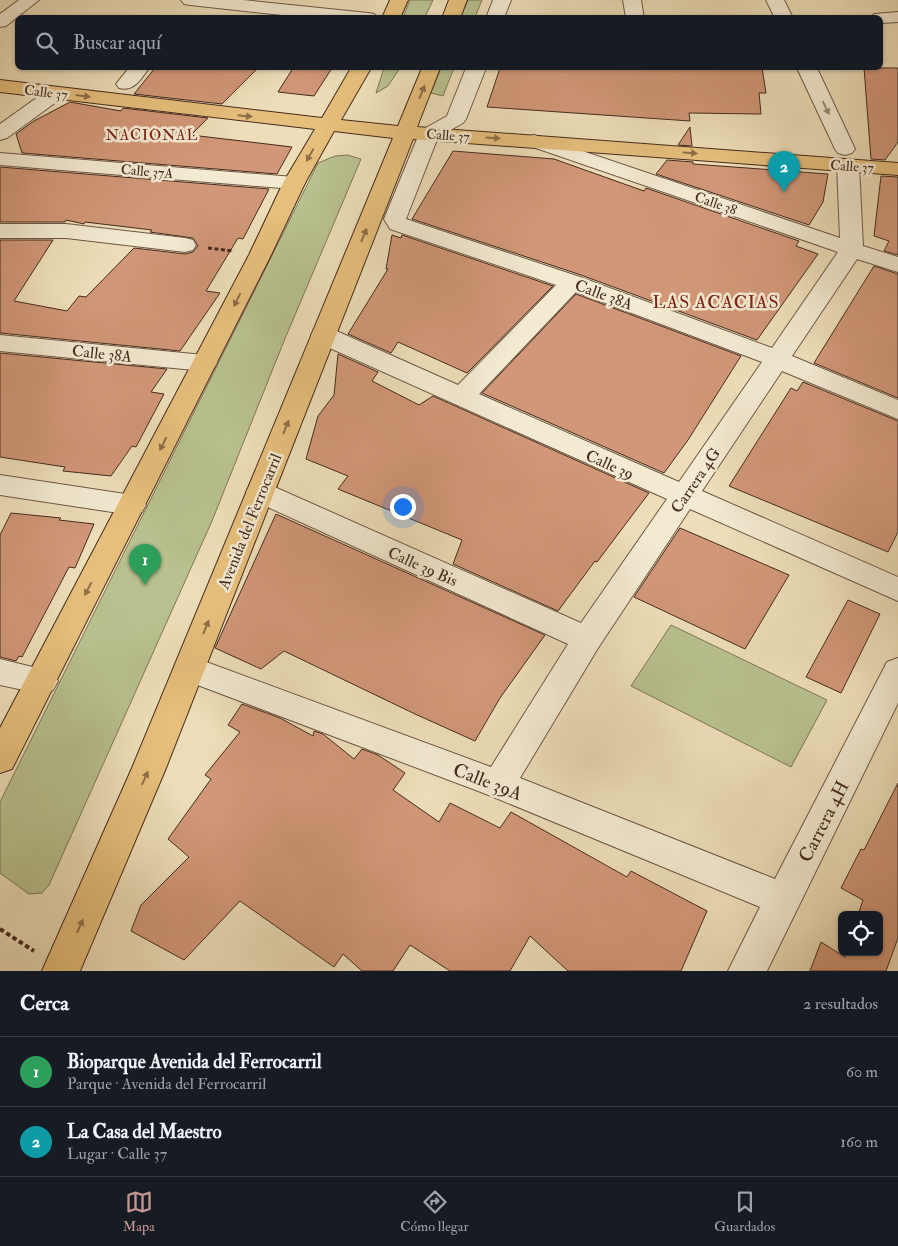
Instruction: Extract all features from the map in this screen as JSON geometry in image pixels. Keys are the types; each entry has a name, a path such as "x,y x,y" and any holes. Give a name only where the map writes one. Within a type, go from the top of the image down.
{"main road":[{"path":"392,15 399,0"},
{"path":"452,15 458,0"},
{"path":"0,759 132,505 260,254 294,183 360,70"},
{"name":"Avenida del Ferrocarril","path":"62,970 150,768 430,70"},
{"name":"Calle 37","path":"0,71 126,84 331,118"},
{"name":"Calle 37","path":"0,86 56,93 409,124 429,134 534,141 657,143"},
{"name":"Calle 37","path":"456,119 657,143 846,157 898,153"},
{"name":"Calle 37","path":"846,157 898,169"}],"street":[{"path":"0,22 30,0"},
{"path":"496,15 502,0"},
{"path":"632,0 634,15"},
{"path":"775,0 782,15"},
{"path":"187,4 329,15"},
{"path":"883,18 898,17"},
{"path":"126,84 136,70"},
{"path":"429,134 456,119 475,70"},
{"path":"808,70 846,157 852,249"},
{"path":"0,134 56,93"},
{"path":"409,124 456,119"},
{"name":"Calle 38A","path":"429,134 396,218 398,224 572,282 777,359 898,410"},
{"name":"Calle 38","path":"534,141 898,265"},
{"name":"Calle 37A","path":"0,159 294,183"},
{"path":"0,231 66,231 185,245"},
{"name":"Carrera 4G","path":"498,784 586,639 852,249"},
{"path":"460,397 572,282"},
{"name":"Calle 39","path":"323,335 898,590"},
{"name":"Calle 38A","path":"0,343 204,363"},
{"path":"0,485 132,505"},
{"name":"Calle 39 Bis","path":"260,492 586,639"},
{"name":"Calle 39A","path":"190,669 498,784 783,899"},
{"name":"Carrera 4H","path":"747,971 898,671"},
{"path":"0,672 42,681"}],"path":[{"path":"185,245 260,254"},
{"path":"0,928 62,970"}],"green space":[{"path":"410,0 433,0 426,15 404,15"},
{"path":"468,0 482,0 476,15 462,15"},
{"path":"383,70 399,70 388,86 376,93"},
{"path":"440,70 453,70 443,96 431,93"},
{"path":"347,155 361,159 284,341 212,521 49,885 42,893 29,894 0,873 0,802 318,163 335,156"},
{"path":"671,625 827,700 791,767 631,686"}],"building":[{"path":"898,68 898,142 885,160 871,159 864,70"},
{"path":"153,70 256,70 222,104 134,94"},
{"path":"292,70 331,70 314,96 278,92"},
{"path":"499,70 762,70 766,93 759,93 761,114 689,113 690,121 487,107"},
{"path":"70,102 121,111 123,108 208,118 191,135 292,147 277,174 22,153 16,134 34,121"},
{"path":"690,127 692,146 678,145"},
{"path":"453,151 554,159 644,191 646,188 799,241 796,246 818,254 757,340 581,275 412,219"},
{"path":"667,160 693,162 693,164 828,174 823,202 809,225 656,174"},
{"path":"0,167 269,189 243,239 238,238 206,291 220,293 180,351 0,333 0,240 53,240 14,301 67,311 79,296 86,297 134,248 185,254 193,252 198,246 193,238 150,232 152,230 85,222 84,224 66,220 65,222 0,222"},
{"path":"881,176 898,177 898,255 884,251 889,241 874,236"},
{"path":"392,235 401,238 402,235 553,286 467,373 398,342 391,353 348,334 388,269 386,269"},
{"path":"874,266 898,274 898,398 814,363"},
{"path":"576,294 741,356 688,440 664,473 482,393"},
{"path":"0,353 167,369 151,392 164,394 136,447 132,446 111,476 63,471 65,467 0,457"},
{"path":"338,354 378,372 372,381 419,405 433,396 649,493 558,611 453,564 462,540 338,489 348,476 306,459 318,416 334,395"},
{"path":"803,382 898,421 898,532 888,552 729,486 791,388 797,391"},
{"path":"11,513 61,518 59,520 94,524 75,568 69,567 22,657 19,656 16,661 0,657 0,535"},
{"path":"276,514 545,635 500,698 475,741 284,651 261,669 215,648"},
{"path":"680,528 789,575 745,649 634,597"},
{"path":"848,600 880,614 841,693 806,677"},
{"path":"242,704 280,718 313,736 314,731 323,734 354,759 362,749 378,755 405,773 393,790 439,822 450,803 500,828 511,812 627,877 631,871 707,911 681,971 568,971 530,936 510,971 450,971 410,945 393,971 362,971 343,954 334,967 240,901 184,960 131,931 141,905 189,857 168,839 211,779 205,775 240,732 228,725"},
{"path":"898,783 898,938 886,971 810,971 821,942 838,953 838,956 883,956 883,911 859,911 863,900 841,888 861,849 864,850"}],"place":[{"name":"La Casa del Maestro","path":"784,192"},
{"name":"Bioparque Avenida del Ferrocarril","path":"145,585"}],"district":[{"name":"NACIONAL","path":"152,135"},
{"name":"LAS ACACIAS","path":"716,302"}]}
